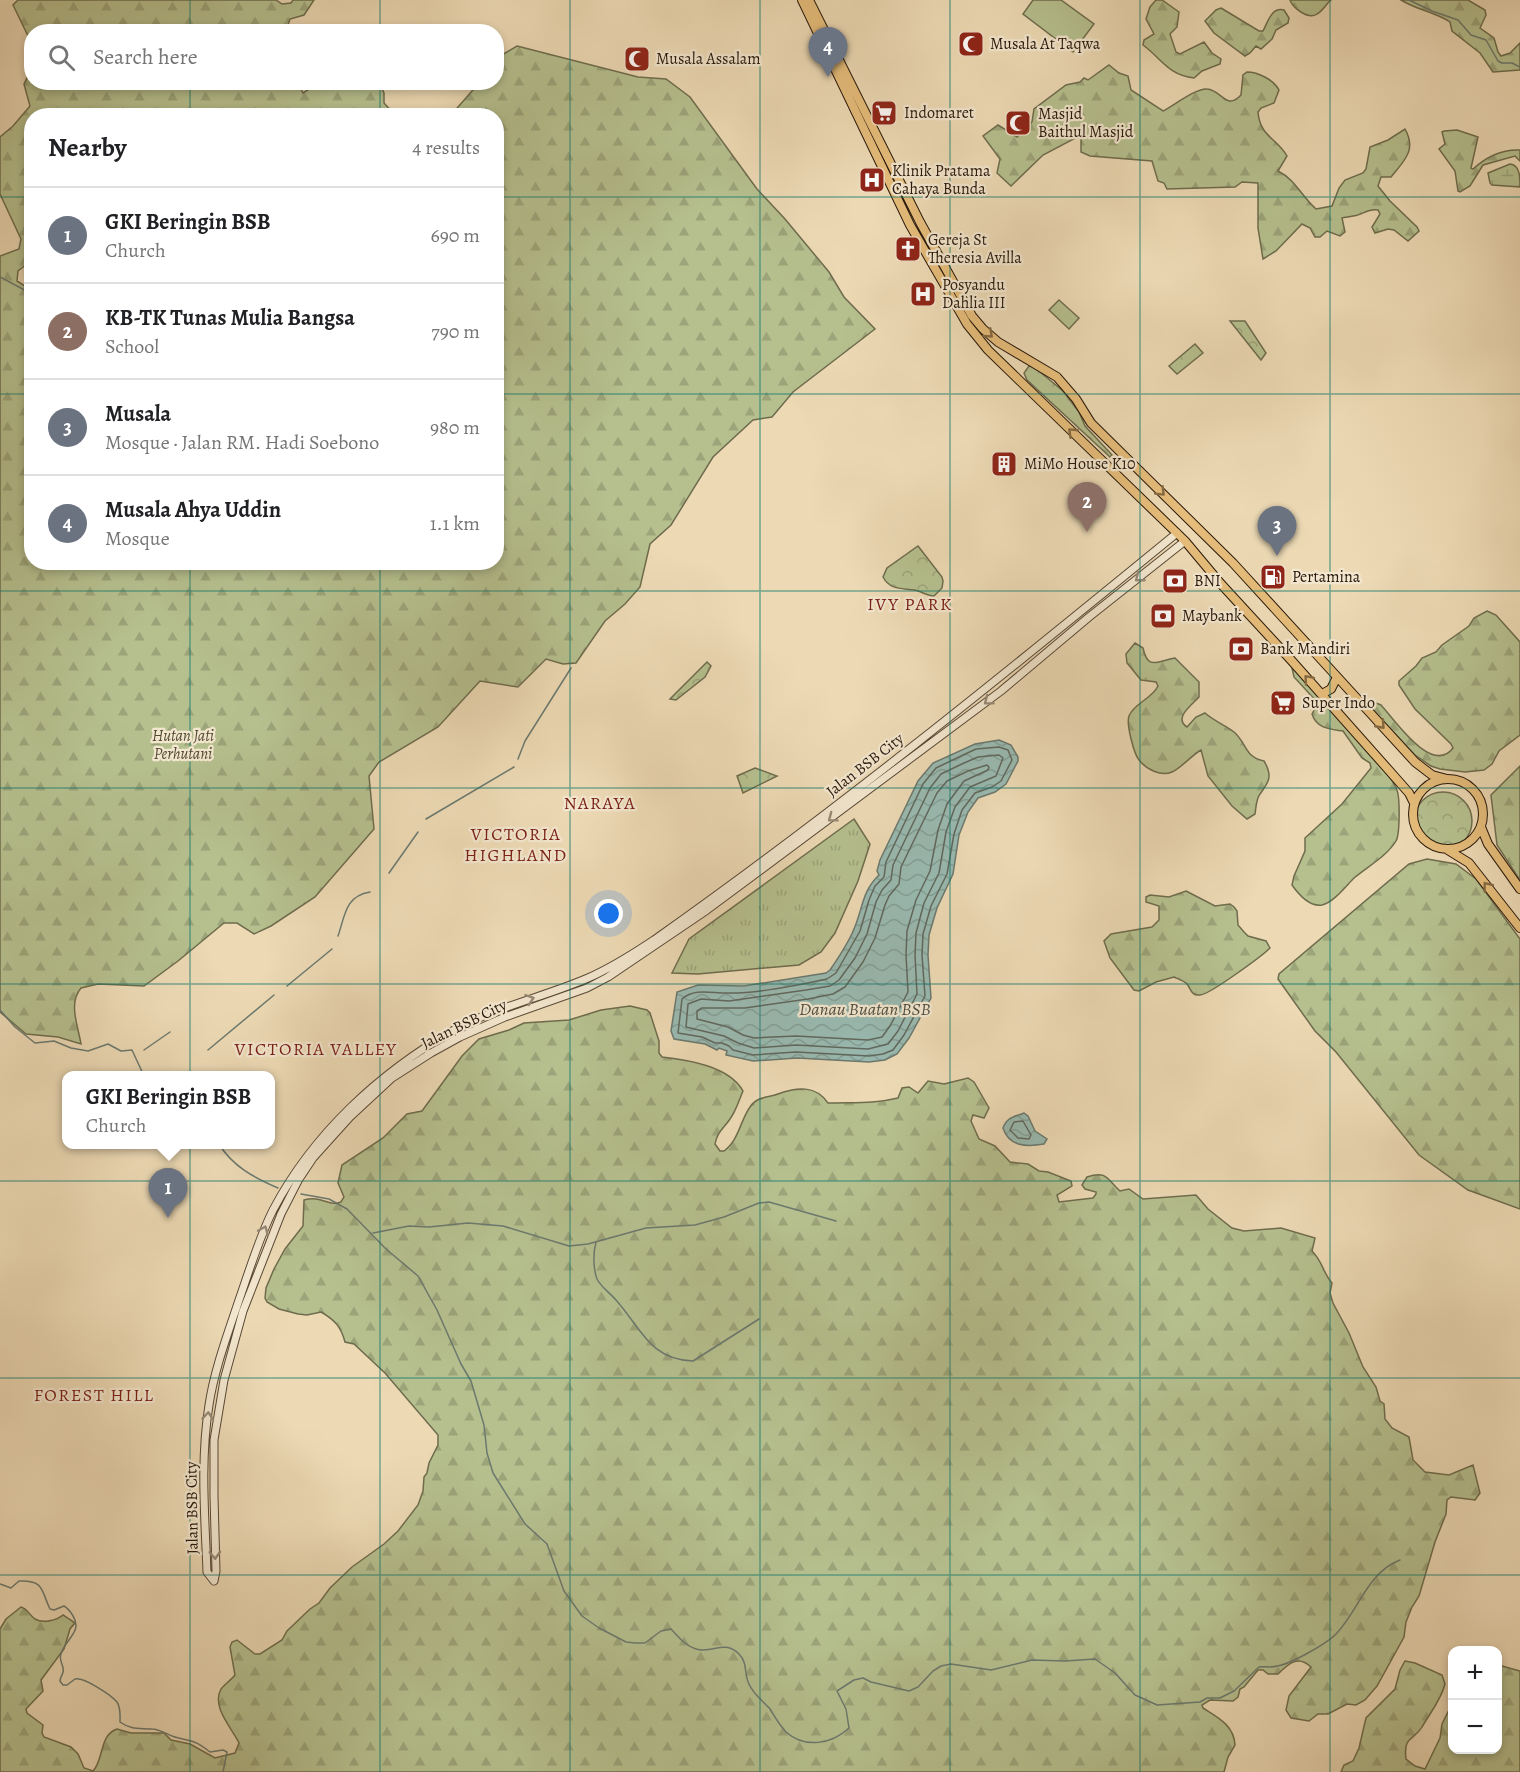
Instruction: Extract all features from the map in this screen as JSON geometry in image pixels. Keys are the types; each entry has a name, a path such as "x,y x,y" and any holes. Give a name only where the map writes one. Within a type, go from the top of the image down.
{"main road":[{"path":"802,0 913,229 951,289 983,329 998,342 1057,377 1076,399 1091,423 1233,563 1415,762 1432,775 1466,784 1474,790 1481,803 1483,816 1481,827 1468,843 1448,850"},
{"path":"809,0 921,222 967,324 988,350 1185,541 1221,585 1401,784 1414,803"},
{"path":"913,229 921,222"},
{"path":"1020,381 1020,366 1028,361"},
{"path":"1322,694 1331,689 1338,677"},
{"path":"1447,779 1427,786 1414,803 1412,814 1418,834 1433,847 1448,850 1469,863 1520,928"},
{"path":"1481,827 1488,844 1520,889"}],"street":[{"name":"Jalan BSB City","path":"1177,533 994,682 719,894 659,936 589,978 502,1009 449,1033 381,1079 331,1128 295,1172 271,1214 237,1307 209,1404 203,1485 207,1572 214,1581 216,1576 214,1440 224,1380 243,1311 281,1214 299,1179 313,1158 350,1118 392,1078 431,1053 496,1021 587,988 608,977 698,917 1001,691 1185,541"}],"green space":[{"path":"18,0 276,0 282,4 291,3 293,0 314,0 304,15 290,19 288,24 24,24 24,28 13,5"},
{"path":"1033,0 1061,0 1094,24 1073,52 1023,14"},
{"path":"1156,0 1162,0 1179,12 1177,27 1170,34 1176,52 1180,54 1204,42 1212,53 1221,59 1220,64 1202,71 1194,78 1185,76 1171,70 1143,45 1144,40 1154,34 1146,19 1150,7"},
{"path":"1290,0 1331,0 1319,13 1309,15 1297,10"},
{"path":"1401,0 1468,0 1485,10 1486,15 1480,28 1494,38 1501,56 1510,53 1520,43 1520,70 1493,72 1480,53 1452,31 1450,22"},
{"path":"1221,8 1259,31 1263,31 1270,16 1276,11 1284,10 1289,18 1288,23 1276,30 1272,39 1261,49 1256,46 1245,56 1214,33 1205,21"},
{"name":"Hutan Jati Perhutani","path":"517,46 638,77 666,79 690,97 757,189 829,272 844,297 875,329 793,392 772,417 753,420 713,457 671,525 650,544 640,587 605,621 576,663 563,664 546,659 518,687 480,681 438,727 379,762 369,776 374,829 315,897 271,926 254,934 237,923 224,923 144,986 98,984 81,988 74,1008 81,1044 58,1037 26,1034 0,1012 0,256 19,249 21,239 0,194 0,137 24,113 24,266 18,271 17,281 24,286 24,570 504,570 504,108 457,108 473,90 504,90 504,54"},
{"path":"1109,65 1119,73 1128,76 1131,90 1163,111 1202,89 1212,90 1231,101 1236,99 1241,95 1243,75 1247,72 1256,73 1270,80 1279,90 1274,103 1261,108 1258,112 1259,120 1265,132 1287,156 1278,171 1294,184 1316,209 1332,206 1345,180 1363,173 1366,169 1370,147 1388,140 1405,129 1410,143 1407,155 1391,177 1381,177 1378,186 1419,231 1408,241 1394,230 1388,229 1375,233 1372,227 1380,214 1378,210 1371,210 1342,218 1345,232 1340,236 1327,231 1320,237 1315,237 1310,228 1302,224 1276,251 1263,259 1258,228 1258,183 1242,182 1235,187 1167,189 1164,183 1158,181 1152,161 1090,156 1081,152 1081,135 1043,155 1011,186 997,173 1000,159 983,136 998,125 1017,137 1032,122 1034,109 1066,85 1080,82 1084,78 1088,80"},
{"name":"Hutan Jati Perhutani","path":"26,90 301,90 303,93 308,90 382,90 384,103 389,108 28,108 30,106"},
{"path":"1457,130 1478,137 1471,168 1473,169 1500,152 1520,150 1520,161 1515,156 1483,165 1470,186 1460,192 1455,171 1439,149 1445,144 1442,132"},
{"path":"1510,164 1518,169 1520,187 1492,185 1488,173"},
{"path":"1059,300 1079,318 1069,329 1049,310"},
{"path":"1230,321 1245,321 1266,353 1261,360"},
{"path":"1195,344 1203,353 1177,374 1169,366"},
{"path":"1029,366 1034,367 1063,391 1079,412 1085,426 1112,455 1110,457 1027,380 1024,373"},
{"path":"918,546 942,577 942,588 934,596 892,586 883,577 887,568"},
{"path":"1487,611 1496,615 1520,642 1520,735 1499,751 1492,764 1484,770 1465,772 1440,769 1415,755 1372,709 1372,704 1381,705 1404,732 1424,750 1435,755 1444,755 1453,748 1415,709 1399,685 1399,681 1422,658 1436,652 1469,626 1474,618"},
{"path":"1135,643 1143,648 1151,662 1175,658 1199,682 1199,697 1183,716 1183,723 1187,727 1196,717 1205,713 1234,732 1249,753 1264,761 1269,779 1258,798 1255,814 1247,819 1232,806 1208,776 1201,750 1179,768 1163,774 1154,771 1139,760 1131,739 1129,716 1158,686 1156,682 1141,680 1127,663 1126,654"},
{"path":"707,662 711,666 705,677 676,700 670,699"},
{"path":"1292,668 1382,767 1398,794 1399,824 1396,841 1387,852 1354,878 1335,898 1322,905 1309,902 1292,885 1305,851 1305,838 1342,804 1371,768 1370,763 1362,758 1343,731 1333,730 1317,723 1312,714 1318,703 1294,677"},
{"path":"1520,766 1520,880 1497,845 1491,795"},
{"path":"755,768 777,776 743,793 737,776"},
{"path":"1437,792 1449,792 1464,800 1472,815 1472,827 1464,842 1449,850 1437,850 1422,842 1414,827 1414,815 1422,800"},
{"path":"854,819 870,844 858,881 835,933 821,952 799,965 698,974 672,973 689,939"},
{"path":"1427,859 1456,864 1476,879 1520,939 1520,1209 1468,1190 1419,1155 1336,1052 1315,1031 1278,979 1279,974 1409,864"},
{"path":"1186,891 1215,906 1230,904 1237,911 1238,925 1244,932 1248,936 1266,941 1270,948 1224,982 1200,995 1193,993 1186,983 1174,977 1156,982 1139,991 1134,990 1110,958 1104,941 1111,934 1152,927 1159,920 1159,906 1146,902 1146,897 1150,895 1169,897"},
{"path":"630,1006 647,1010 650,1013 659,1041 659,1053 662,1057 695,1062 718,1070 737,1082 743,1091 734,1113 716,1140 715,1144 720,1151 729,1147 753,1103 763,1098 792,1090 806,1089 818,1093 828,1103 880,1101 898,1098 902,1088 909,1087 918,1093 928,1081 944,1084 968,1078 974,1082 989,1108 984,1118 973,1115 971,1121 979,1139 995,1146 1010,1162 1028,1164 1039,1171 1071,1181 1072,1186 1057,1195 1059,1202 1093,1198 1096,1192 1085,1189 1082,1185 1087,1177 1103,1175 1120,1191 1129,1189 1143,1199 1196,1195 1208,1209 1232,1228 1244,1231 1281,1228 1315,1238 1312,1251 1332,1283 1330,1293 1333,1303 1363,1367 1376,1387 1380,1401 1384,1404 1385,1419 1392,1428 1409,1437 1413,1460 1425,1472 1449,1475 1473,1465 1480,1493 1475,1500 1451,1497 1447,1500 1446,1514 1419,1596 1406,1622 1404,1637 1377,1686 1365,1700 1356,1705 1347,1704 1328,1714 1318,1714 1309,1721 1291,1718 1286,1710 1289,1696 1311,1667 1298,1661 1290,1664 1278,1674 1268,1674 1263,1670 1258,1670 1240,1689 1238,1697 1233,1701 1210,1700 1202,1705 1224,1722 1234,1738 1235,1745 1228,1757 1224,1772 0,1772 0,1629 6,1619 21,1607 38,1620 50,1621 63,1615 75,1623 70,1629 64,1649 41,1680 43,1691 26,1709 27,1713 43,1725 44,1737 71,1747 78,1754 84,1768 93,1771 99,1761 104,1742 111,1732 117,1729 131,1733 164,1733 171,1740 190,1744 215,1758 235,1753 239,1743 220,1710 219,1703 221,1689 235,1675 230,1647 232,1642 237,1640 255,1654 260,1654 282,1640 287,1631 319,1603 330,1588 352,1567 398,1531 418,1505 423,1491 424,1477 438,1445 438,1435 385,1373 354,1344 345,1342 337,1324 330,1318 321,1312 298,1314 279,1309 267,1302 266,1288 274,1269 285,1249 303,1226 304,1200 341,1202 344,1197 338,1183 342,1165 383,1138 407,1114 422,1111 462,1056 479,1039 524,1023 569,1020 601,1010"},
{"path":"1405,1661 1415,1663 1442,1675 1445,1684 1438,1701 1422,1727 1406,1746 1406,1759 1415,1766 1425,1769 1440,1738 1442,1724 1448,1712 1448,1754 1502,1754 1502,1666 1520,1671 1520,1772 1341,1772 1344,1765 1353,1761 1359,1748 1366,1718 1395,1689"}],"water":[{"name":"Danau Buatan BSB","path":"999,740 1011,745 1018,761 1006,784 995,792 978,798 968,812 959,835 953,874 937,908 929,935 931,998 909,1038 897,1054 885,1060 869,1062 797,1058 753,1061 726,1055 727,1051 719,1048 717,1050 705,1044 674,1039 671,1031 677,992 698,985 744,986 826,973 830,970 852,935 869,887 879,875 877,871 880,860 918,781 933,763 975,744"},
{"path":"1024,1113 1028,1116 1035,1131 1047,1139 1044,1144 1019,1144 1006,1134 1003,1128 1007,1122"}],"waterway":[{"path":"1409,0 1458,20 1471,35 1486,40 1498,61 1520,67"},
{"path":"0,277 24,290"},
{"path":"518,759 525,741 571,668"},
{"path":"426,819 514,767"},
{"path":"389,873 418,832"},
{"path":"338,936 351,902 362,894 370,892"},
{"path":"287,986 332,949"},
{"path":"208,1050 274,995"},
{"path":"0,1010 15,1027 35,1043 54,1041 71,1048 88,1051 108,1044 121,1051 132,1050 142,1071"},
{"path":"144,1050 170,1032"},
{"path":"223,1149 231,1159 253,1176 278,1188"},
{"path":"301,1194 329,1199 347,1209 386,1249 418,1276 471,1381 484,1425 487,1453 493,1473 525,1524 547,1544 564,1591 582,1616 626,1642 645,1643 661,1631 671,1629 692,1648 708,1650 723,1647 734,1650 744,1661 753,1691 770,1709 786,1732 801,1741 827,1741 849,1728 846,1709 837,1691 854,1680 863,1678 909,1691 918,1687 933,1671 951,1664 991,1670 1032,1660 1095,1659 1115,1673 1135,1695 1157,1705 1220,1698 1234,1691 1259,1667 1275,1667 1326,1642 1345,1623 1379,1573 1400,1560"},
{"path":"373,1233 409,1226 429,1227 468,1223 503,1226 569,1246 588,1244 646,1228 695,1225 724,1217 759,1203 769,1202 836,1221"},
{"path":"596,1242 594,1265 597,1279 648,1341 666,1355 693,1361 759,1319"},
{"path":"0,1584 11,1588 19,1581 34,1582 41,1588 50,1609 54,1610 64,1606 71,1613 76,1627 60,1657 63,1670 60,1681 63,1685 79,1679 103,1691 117,1702 120,1709 120,1722 128,1726 158,1730 197,1743 210,1752 223,1750 227,1752 223,1772"}],"place":[{"name":"Musala At Taqwa","path":"971,44"},
{"name":"Musala Assalam","path":"637,59"},
{"name":"Musala Ahya Uddin","path":"828,77"},
{"name":"Indomaret","path":"884,113"},
{"name":"Masjid Baithul Masjid","path":"1018,123"},
{"name":"Klinik Pratama Cahaya Bunda","path":"872,180"},
{"name":"Gereja St Theresia Avilla","path":"908,249"},
{"name":"Posyandu Dahlia III","path":"923,294"},
{"name":"MiMo House K10","path":"1004,464"},
{"name":"KB-TK Tunas Mulia Bangsa","path":"1087,532"},
{"name":"Musala","path":"1277,556"},
{"name":"Pertamina","path":"1273,577"},
{"name":"BNI","path":"1175,581"},
{"name":"Maybank","path":"1163,616"},
{"name":"Bank Mandiri","path":"1241,649"},
{"name":"Super Indo","path":"1283,703"},
{"name":"GKI Beringin BSB","path":"168,1218"}],"district":[{"name":"IVY PARK","path":"910,604"},
{"name":"NARAYA","path":"600,803"},
{"name":"VICTORIA HIGHLAND","path":"516,844"},
{"name":"VICTORIA VALLEY","path":"316,1049"},
{"name":"FOREST HILL","path":"94,1395"}]}
